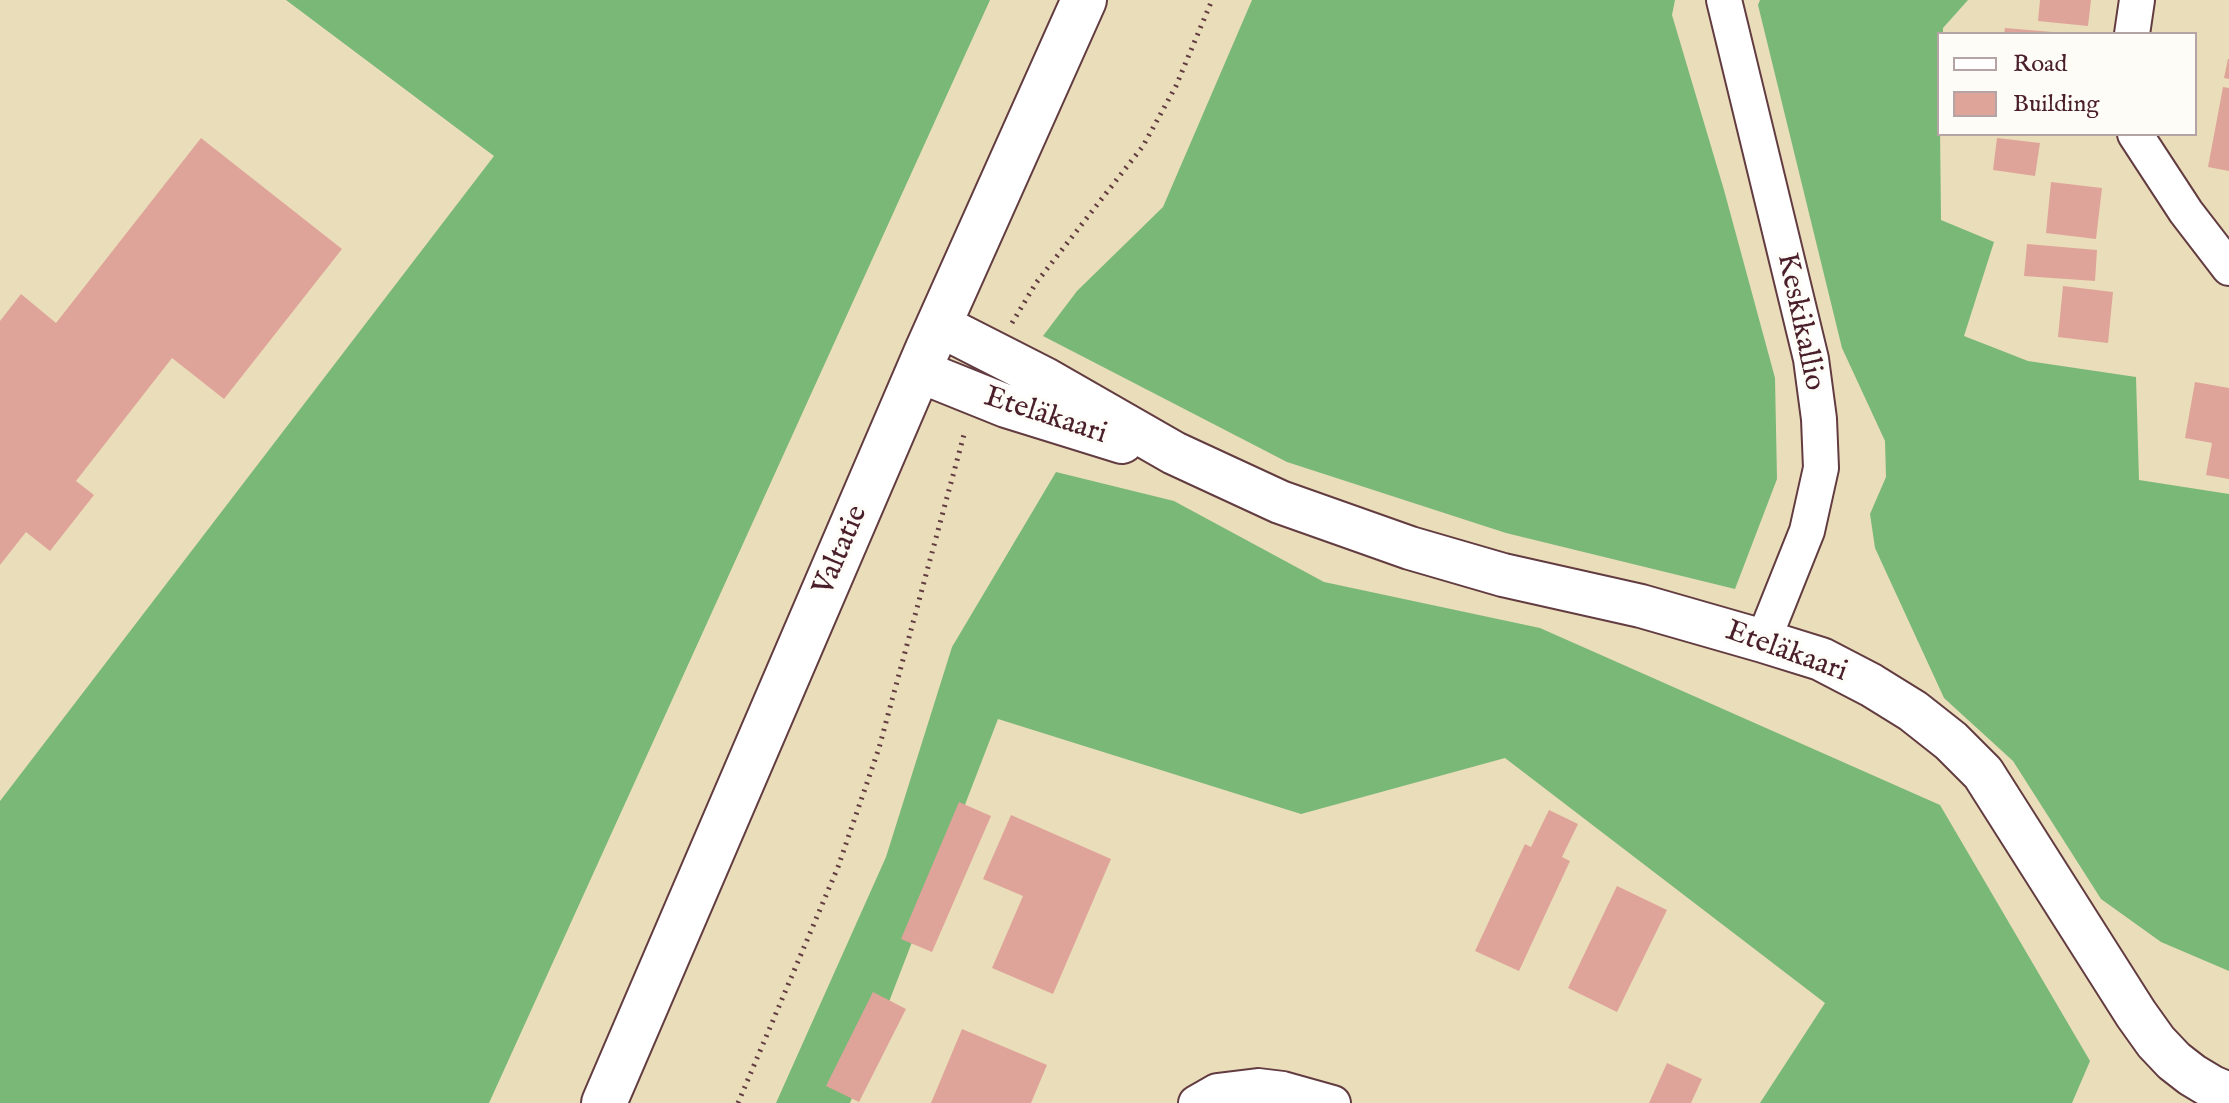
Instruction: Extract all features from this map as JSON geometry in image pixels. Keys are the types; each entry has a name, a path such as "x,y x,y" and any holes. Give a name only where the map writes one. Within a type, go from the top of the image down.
{"highway":[{"name":"Valtatie","path":"604,1103 939,325 1084,0"}],"street":[{"name":"Keskikallio","path":"1724,0 1811,359 1819,419 1821,468 1807,531 1763,641"},
{"path":"2132,32 2137,0"},
{"path":"2136,136 2186,212 2229,268"},
{"name":"Eteläkaari","path":"939,325 997,353 1174,453 1280,502 1410,548 1503,575 1641,606 1763,641 1821,659 1871,685 1913,711 1951,741 1983,773 2156,1042 2192,1075 2229,1094"},
{"name":"Eteläkaari","path":"919,371 979,395 1104,437 1174,453"},
{"path":"1196,1103 1217,1091 1258,1086 1283,1089 1333,1103"}],"path":[{"path":"997,353 1036,283 1143,146 1176,86 1212,0"},
{"path":"738,1103 838,867 879,748 961,443 979,395"}],"green space":[{"path":"286,0 990,0 489,1103 0,1103 0,801 494,156"},
{"path":"1252,0 1675,0 1672,15 1775,378 1777,479 1735,589 1506,533 1287,462 1043,336 1077,291 1163,207"},
{"path":"1760,0 1968,0 1943,28 1943,32 1937,32 1941,220 1994,242 1964,336 2028,361 2136,377 2139,480 2229,494 2229,971 2161,942 2101,899 2013,761 1944,698 1875,548 1870,514 1886,477 1885,441 1842,348 1758,5"},
{"path":"1056,472 1174,501 1324,582 1540,628 1940,805 2090,1061 2072,1103 1760,1103 1825,1003 1505,758 1301,814 998,719 850,1103 776,1103 886,857 952,647"}],"building":[{"path":"2040,0 2091,0 2088,26 2038,21"},
{"path":"2005,28 2052,32 2004,32"},
{"path":"2229,59 2229,79 2224,78"},
{"path":"2223,87 2229,88 2229,171 2208,167"},
{"path":"201,138 342,249 224,399 172,358 76,481 94,495 50,551 26,532 0,565 0,321 21,294 56,323"},
{"path":"1997,138 2040,143 2035,176 1993,170"},
{"path":"2051,182 2102,188 2096,239 2046,233"},
{"path":"2027,244 2097,250 2095,281 2024,276"},
{"path":"2063,286 2113,292 2108,343 2058,337"},
{"path":"2195,382 2229,388 2229,479 2206,475 2212,443 2185,438"},
{"path":"959,802 991,816 932,952 901,939"},
{"path":"1549,810 1578,824 1562,857 1570,861 1519,971 1475,951 1525,844 1531,847"},
{"path":"1011,815 1111,859 1053,994 992,968 1023,896 983,879"},
{"path":"1617,886 1667,910 1617,1012 1568,988"},
{"path":"873,992 906,1009 859,1102 826,1086"},
{"path":"962,1029 1047,1065 1031,1103 931,1103"},
{"path":"1667,1063 1702,1079 1691,1103 1649,1103"}]}
